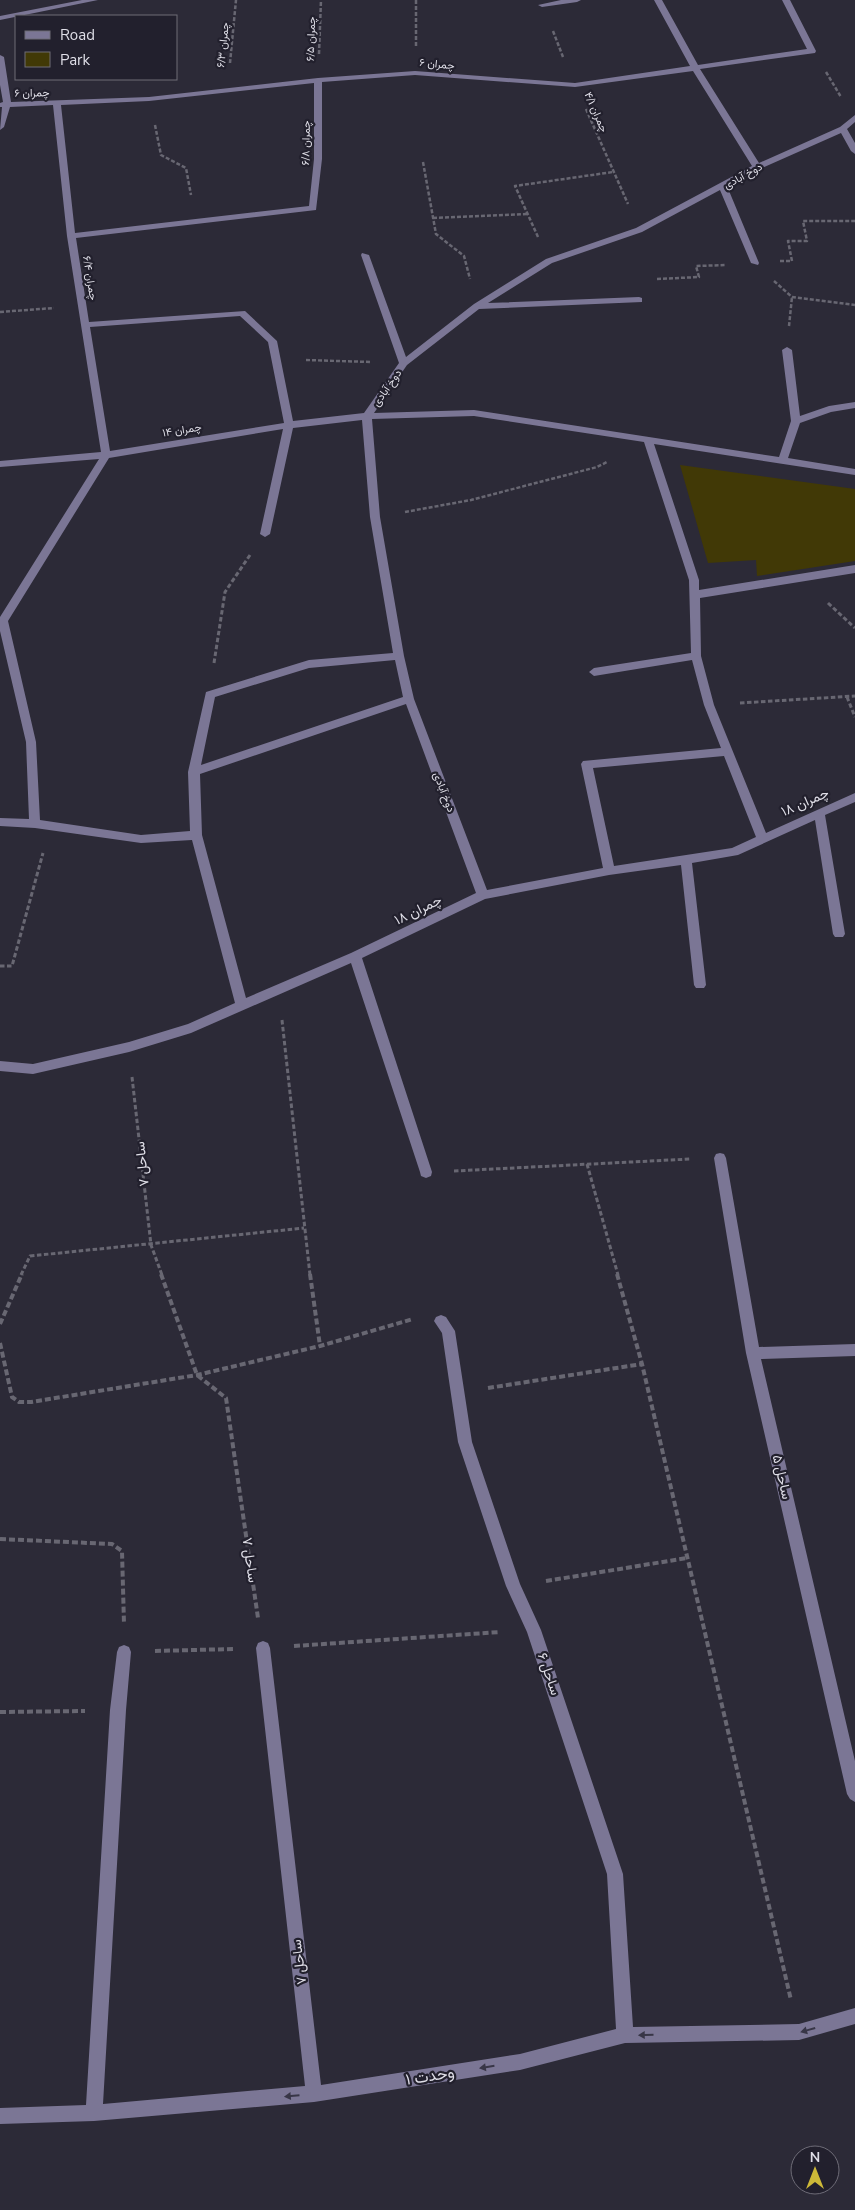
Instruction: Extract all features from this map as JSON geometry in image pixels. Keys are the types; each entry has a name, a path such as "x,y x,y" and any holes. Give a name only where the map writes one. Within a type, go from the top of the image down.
{"street":[{"path":"16,15 94,0"},
{"path":"542,5 577,0"},
{"path":"658,0 696,69 757,167"},
{"path":"786,0 812,51"},
{"path":"0,18 15,15"},
{"name":"چمران ۶","path":"4,105 149,99 318,80 415,72 463,78 575,85 812,51"},
{"path":"0,57 4,105 0,127"},
{"name":"چمران ۶/۸","path":"197,222 313,208 318,159 318,80"},
{"name":"چمران ۶/۴","path":"57,104 71,236 106,456"},
{"name":"دوخ آبادی","path":"483,895 408,699 375,517 367,416 404,363 477,306 549,260 639,230 723,187 757,167 843,129 855,118"},
{"path":"843,129 855,152"},
{"path":"723,187 756,264"},
{"path":"71,236 197,222"},
{"path":"365,255 404,363"},
{"path":"477,306 638,300"},
{"path":"85,325 242,313 272,341 289,425 265,534"},
{"path":"782,461 796,421 787,350"},
{"path":"796,421 829,409 855,405"},
{"name":"چمران ۱۴","path":"0,464 106,456 289,425 367,416 474,414 855,472"},
{"path":"648,441 694,580 696,656 709,705 762,838"},
{"path":"35,824 31,742 2,621 106,456"},
{"path":"693,594 802,579 855,569"},
{"path":"242,1006 196,835 194,772 210,695 309,664 399,656"},
{"path":"594,672 696,656"},
{"path":"194,772 408,699"},
{"path":"609,871 587,764 728,752"},
{"name":"چمران ۱۸","path":"0,1066 33,1069 129,1047 191,1028 355,956 483,895 609,871 734,852 855,797"},
{"path":"819,812 839,934"},
{"path":"0,822 51,826 141,840 196,835"},
{"path":"686,859 700,985"},
{"path":"355,956 426,1172"},
{"name":"ساحل ۵","path":"720,1158 753,1354 855,1794"},
{"name":"ساحل ۶","path":"441,1321 448,1331 464,1442 513,1586 534,1630 615,1874 625,2035"},
{"path":"753,1354 855,1350"},
{"name":"ساحل ۷","path":"263,1648 314,2094"},
{"path":"94,2113 118,1710 124,1652"},
{"name":"وحدت ۱","path":"0,2116 94,2113 314,2094 520,2062 625,2035 799,2032 855,2016"}],"path":[{"name":"چمران ۶/۳","path":"227,91 236,0"},
{"name":"چمران ۶/۵","path":"318,80 321,0"},
{"path":"415,72 416,0"},
{"name":"چمران ۴/۱","path":"542,5 639,230"},
{"path":"812,51 855,118"},
{"path":"149,99 160,155 186,168 197,222"},
{"path":"423,162 436,234 464,256 477,306"},
{"path":"549,260 514,186 614,172"},
{"path":"433,218 528,214"},
{"path":"638,300 636,280 699,277 696,266 756,264 792,260 788,241 807,241 803,221 855,221"},
{"path":"756,264 792,297 855,305"},
{"path":"787,350 792,297"},
{"path":"0,312 82,305"},
{"path":"276,359 404,363"},
{"path":"375,517 470,500 597,467 648,441"},
{"path":"210,695 224,592 265,534"},
{"path":"709,705 855,696"},
{"path":"847,697 855,717"},
{"path":"0,966 12,966 51,826"},
{"path":"279,990 304,1228 320,1346"},
{"name":"ساحل ۷","path":"129,1047 151,1245 197,1375 226,1398 263,1648"},
{"path":"426,1172 720,1158"},
{"path":"587,1164 642,1364 799,2032"},
{"path":"0,1324 30,1256 304,1228"},
{"path":"0,1342 12,1397 19,1402 32,1402 197,1375 320,1346 420,1317 441,1321"},
{"path":"457,1392 642,1364"},
{"path":"0,1539 112,1544 122,1551 124,1652 263,1648 534,1630"},
{"path":"513,1586 687,1558"},
{"path":"0,1712 118,1710"}],"green space":[{"path":"680,465 855,489 855,561 757,576 756,560 708,563"}]}
